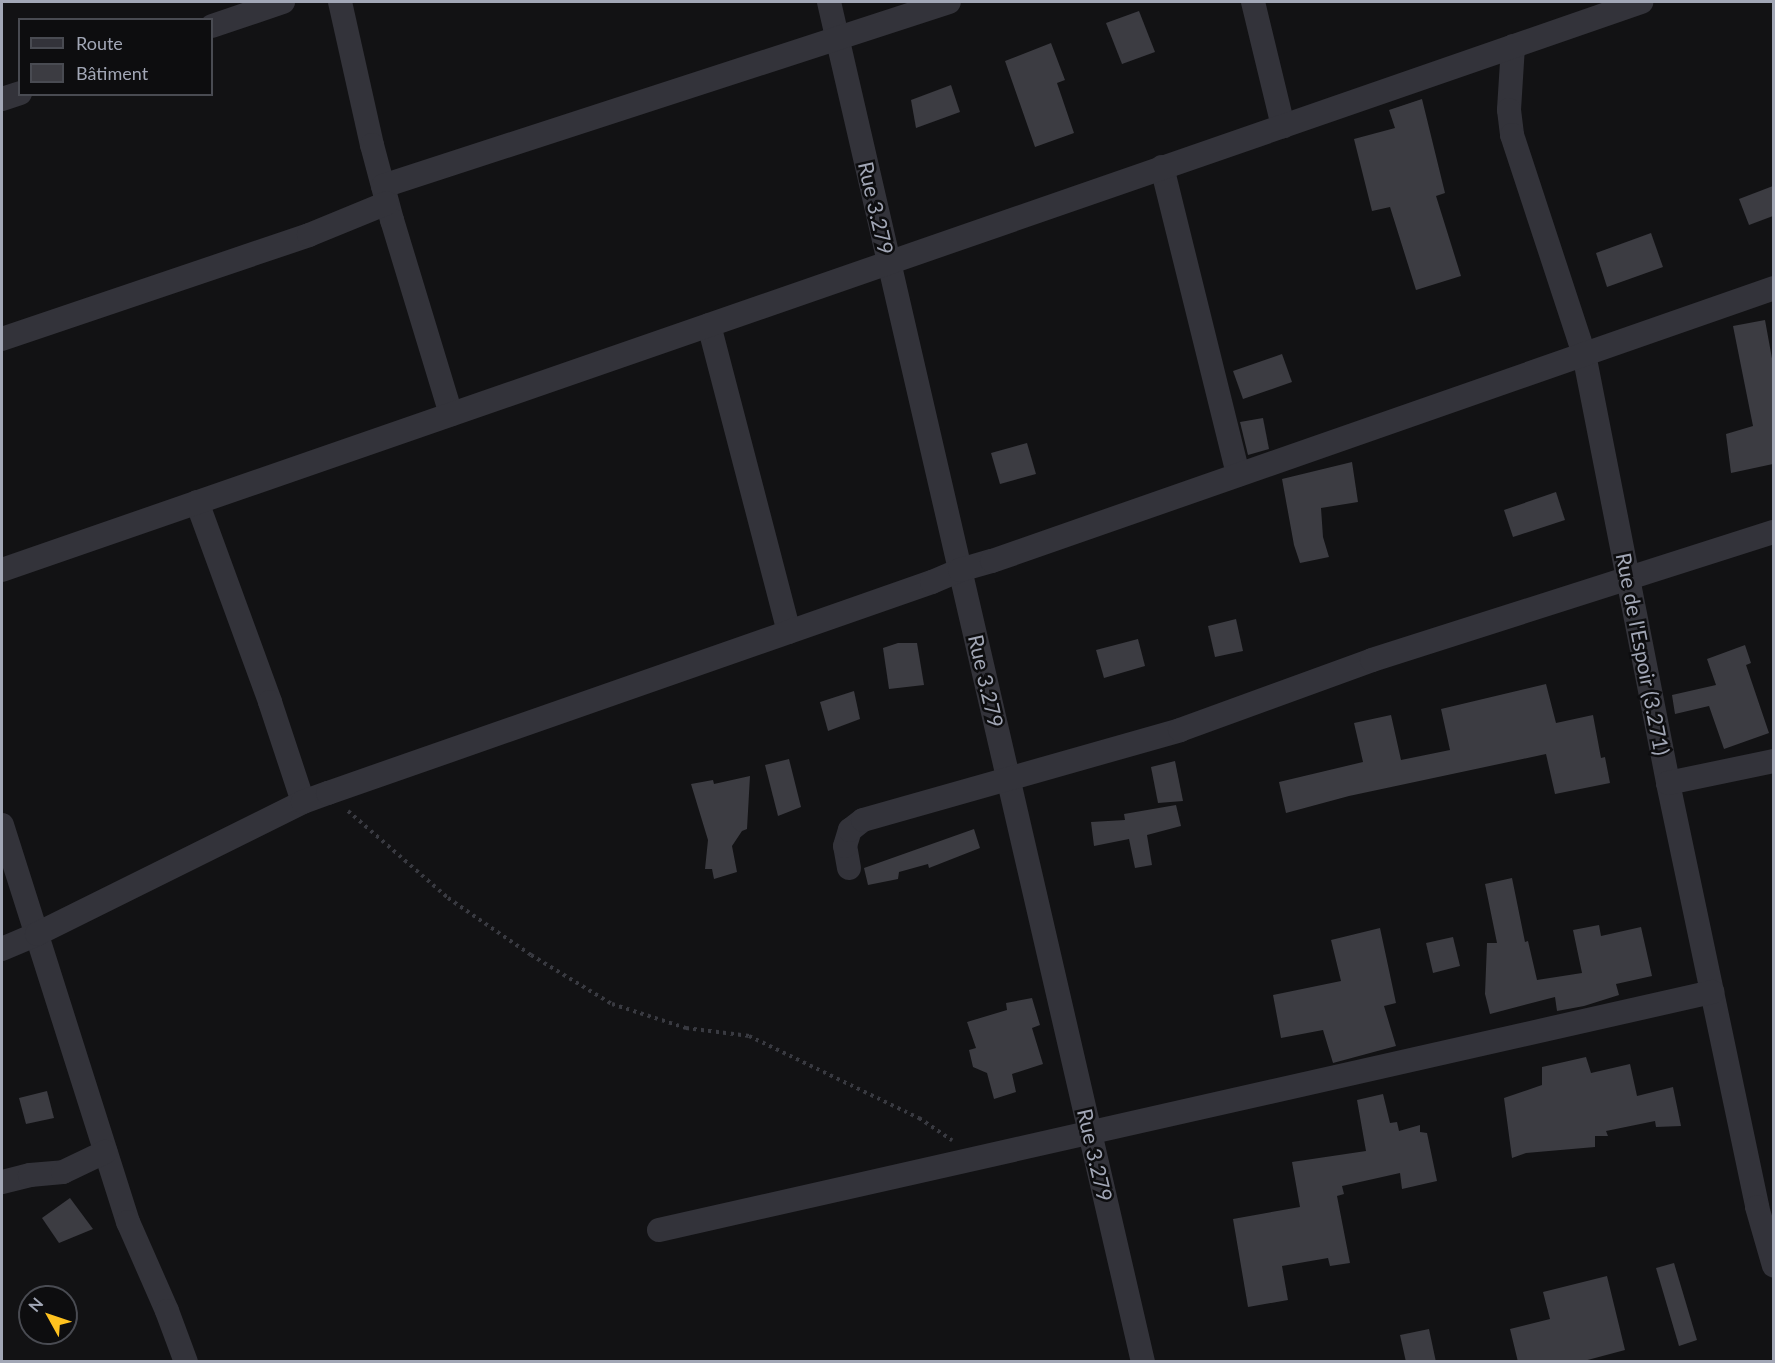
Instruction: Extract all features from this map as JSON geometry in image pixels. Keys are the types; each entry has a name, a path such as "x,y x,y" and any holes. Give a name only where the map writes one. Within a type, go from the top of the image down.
{"street":[{"path":"213,26 283,2"},
{"path":"340,2 385,194 451,414"},
{"name":"Rue 3.279","path":"829,2 1143,1362"},
{"path":"2,339 309,235 385,194 837,37 949,2"},
{"path":"1254,2 1283,126"},
{"path":"2,570 1641,2"},
{"name":"Rue de l'Espoir (3.271)","path":"1513,46 1509,111 1512,135 1584,354 1668,783 1757,1207 1773,1266"},
{"path":"2,99 18,94"},
{"path":"1162,168 1238,475"},
{"path":"2,949 37,934 303,802 327,793 960,570 992,561 1773,288"},
{"path":"709,325 789,632"},
{"path":"197,502 270,702 303,802"},
{"path":"849,868 845,846 850,830 863,820 1180,730 1308,686 1339,671 1773,532"},
{"path":"1668,783 1773,761"},
{"path":"2,825 128,1221 168,1311 186,1362"},
{"path":"659,1230 1712,992"},
{"path":"2,1182 30,1175 63,1172 105,1152"}],"path":[{"path":"327,793 448,898 531,955 612,1004 686,1028 749,1036 919,1118 976,1159"}],"building":[{"path":"1139,11 1155,52 1122,64 1106,23"},
{"path":"1051,43 1065,80 1057,83 1074,133 1035,147 1005,61"},
{"path":"951,85 960,112 916,128 911,100"},
{"path":"1422,99 1445,193 1436,196 1461,276 1416,290 1390,207 1372,211 1354,139 1395,128 1389,110"},
{"path":"1773,186 1773,216 1749,225 1739,199"},
{"path":"1651,233 1663,267 1607,287 1596,253"},
{"path":"1765,320 1773,364 1773,464 1731,473 1726,434 1753,426 1733,326"},
{"path":"1282,354 1292,382 1243,399 1233,371"},
{"path":"1263,418 1269,449 1248,455 1240,422"},
{"path":"1027,443 1036,474 1000,484 991,453"},
{"path":"1352,462 1358,502 1321,508 1323,537 1329,557 1300,563 1294,545 1282,479"},
{"path":"1556,492 1565,520 1513,537 1504,510"},
{"path":"1236,619 1243,651 1215,657 1208,626"},
{"path":"1138,639 1145,666 1104,678 1096,650"},
{"path":"898,643 917,643 924,685 889,689 883,648"},
{"path":"1745,645 1751,663 1746,665 1769,733 1724,749 1709,706 1675,714 1672,695 1716,685 1707,659"},
{"path":"1546,684 1556,723 1593,715 1601,758 1605,757 1610,783 1555,794 1546,754 1349,796 1286,813 1279,782 1363,762 1354,723 1391,715 1401,760 1450,750 1441,709"},
{"path":"854,691 860,719 828,731 820,702"},
{"path":"789,759 801,807 778,816 765,765"},
{"path":"1175,761 1183,801 1158,803 1151,767"},
{"path":"750,776 747,829 742,831 732,846 737,872 714,879 712,869 705,869 708,840 691,784 713,780 714,784"},
{"path":"1176,805 1181,826 1147,835 1152,865 1135,868 1129,839 1094,846 1091,822 1125,820 1124,814"},
{"path":"974,829 980,848 929,868 928,864 899,872 898,879 868,885 864,868"},
{"path":"1512,878 1525,942 1528,941 1537,980 1582,973 1573,930 1599,925 1601,936 1641,927 1652,976 1616,984 1619,995 1584,1006 1557,1011 1555,997 1490,1014 1485,994 1487,943 1497,943 1485,884"},
{"path":"1380,928 1396,1003 1384,1006 1396,1046 1333,1063 1323,1030 1281,1038 1273,995 1341,981 1331,940"},
{"path":"1453,937 1460,966 1433,973 1426,943"},
{"path":"1032,998 1040,1025 1032,1028 1043,1064 1012,1074 1016,1092 994,1099 987,1073 973,1067 969,1050 976,1048 967,1022 1007,1010 1006,1003"},
{"path":"1586,1057 1591,1073 1630,1064 1637,1096 1673,1087 1681,1126 1656,1127 1655,1121 1606,1131 1608,1136 1595,1136 1595,1147 1526,1153 1512,1158 1504,1098 1542,1085 1542,1067"},
{"path":"47,1091 54,1118 26,1124 19,1098"},
{"path":"1383,1094 1390,1123 1397,1122 1399,1131 1420,1125 1420,1132 1427,1133 1437,1181 1402,1189 1400,1173 1342,1186 1344,1194 1337,1196 1350,1263 1330,1266 1328,1258 1282,1266 1288,1300 1248,1307 1233,1219 1300,1207 1292,1162 1366,1151 1357,1100"},
{"path":"70,1198 93,1229 59,1243 42,1218"},
{"path":"1674,1263 1697,1340 1679,1346 1656,1268"},
{"path":"1607,1276 1625,1350 1580,1362 1518,1362 1510,1329 1550,1319 1543,1292"},
{"path":"1429,1329 1436,1362 1406,1362 1400,1335"}]}
